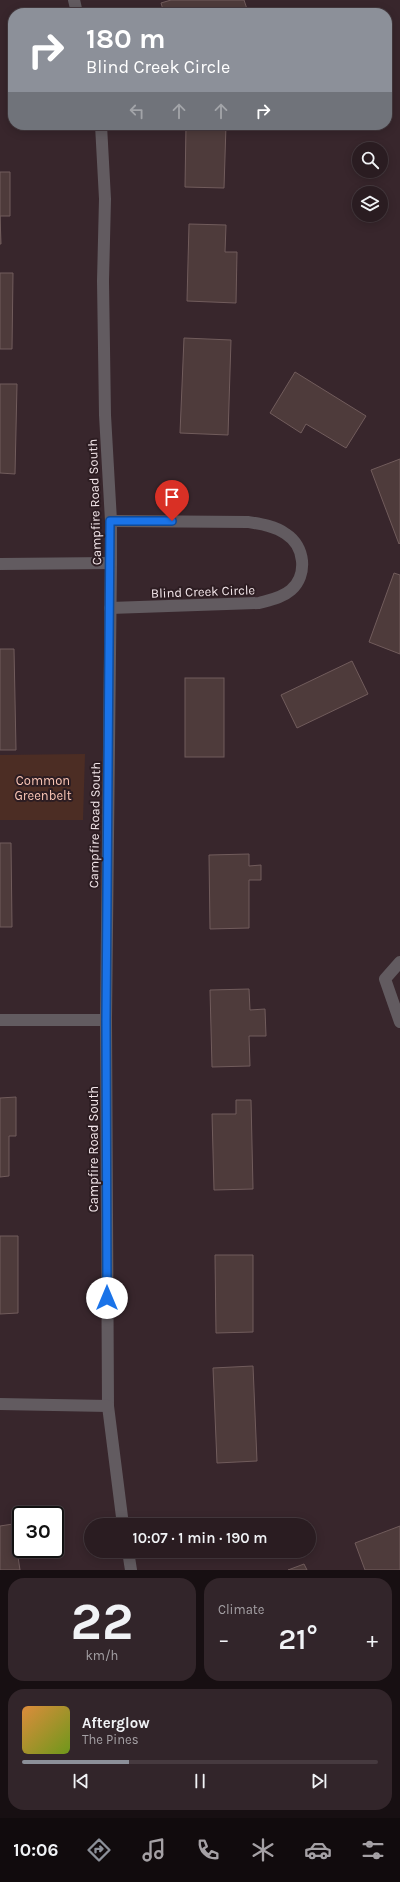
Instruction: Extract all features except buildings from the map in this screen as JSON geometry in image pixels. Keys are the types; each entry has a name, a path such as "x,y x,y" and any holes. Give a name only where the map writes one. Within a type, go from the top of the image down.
{"street":[{"name":"Campfire Road South","path":"101,130 105,199 103,281 105,408 111,563 106,1020 108,1406 122,1518"},
{"name":"Blind Creek Circle","path":"110,521 248,522 269,526 287,534 299,548 303,565 300,579 291,590 277,599 259,603 110,608"},
{"path":"0,564 111,563"},
{"path":"400,962 385,979 400,1022"},
{"path":"0,1020 106,1020"},
{"path":"0,1404 108,1406"},
{"path":"129,1558 131,1570"}],"green space":[{"name":"Common Greenbelt","path":"85,754 83,820 0,820 0,755"}],"route":[{"path":"107,1298 106,1020 111,563 110,521 172,521"}]}
